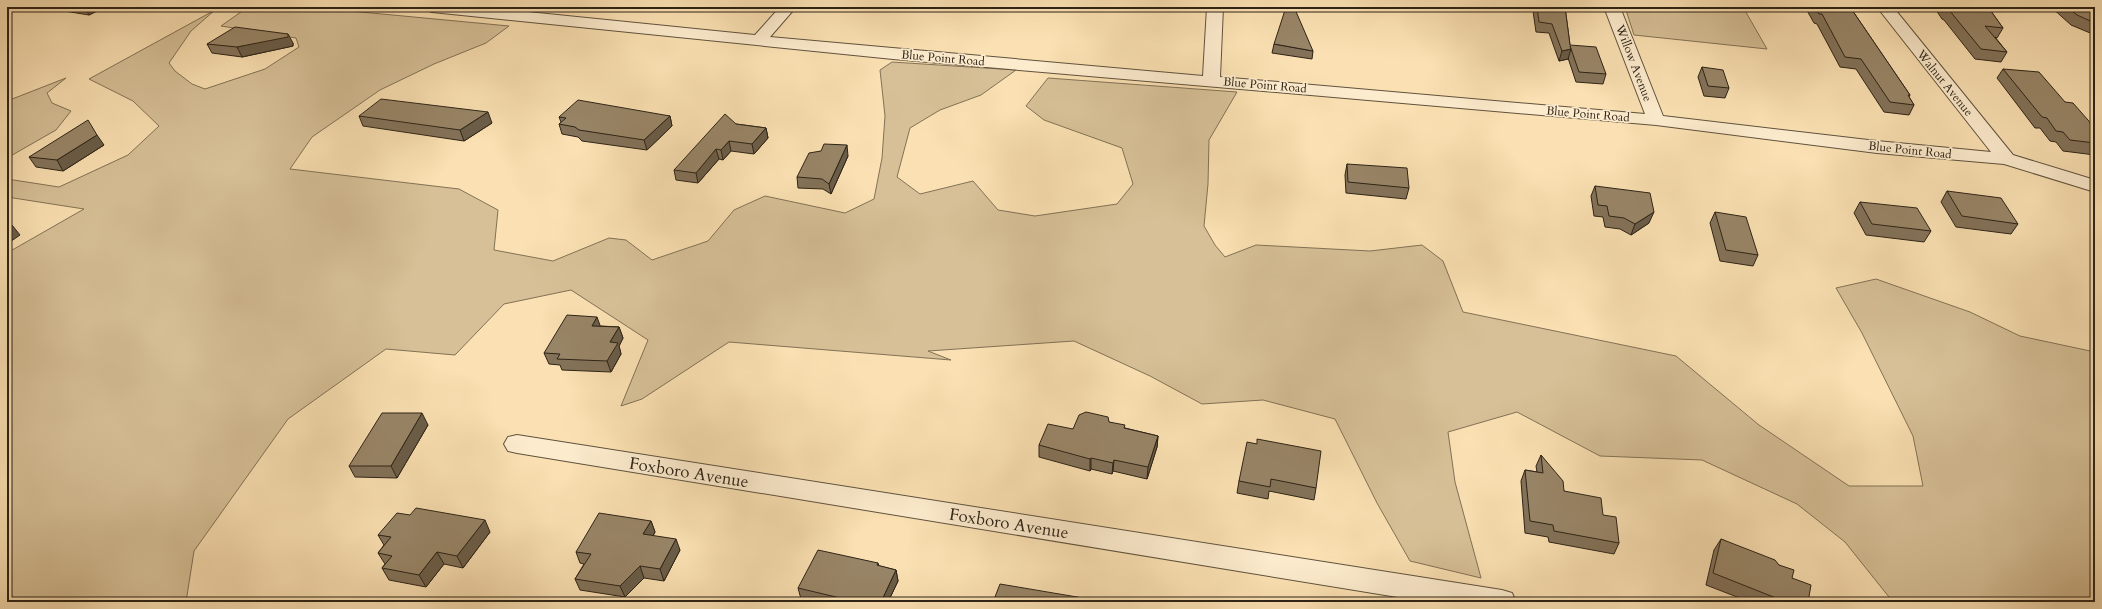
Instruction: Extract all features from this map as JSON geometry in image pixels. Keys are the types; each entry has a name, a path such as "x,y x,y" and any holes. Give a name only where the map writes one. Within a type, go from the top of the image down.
{"street":[{"name":"Blue Point Road","path":"432,7 503,10 758,41 1656,120 1877,147 2006,159 2095,186"},
{"path":"758,41 788,7"},
{"path":"1211,80 1215,7"},
{"name":"Willow Avenue","path":"1612,7 1656,120"},
{"name":"Walnut Avenue","path":"1885,7 2006,159"},
{"name":"Foxboro Avenue","path":"517,444 1502,602"}],"shaded area":[{"path":"248,7 308,7 509,26 486,43 434,64 380,90 312,137 290,169 459,189 498,210 494,250 553,261 609,238 626,240 652,260 708,241 734,210 765,196 845,213 874,199 882,158 885,116 880,70 892,62 1016,70 981,95 940,110 910,128 897,177 920,194 973,181 998,210 1035,216 1117,204 1133,184 1122,148 1044,120 1026,106 1048,78 1237,92 1209,140 1208,184 1204,226 1215,245 1225,257 1256,245 1370,251 1422,245 1443,261 1463,312 1676,356 1759,425 1849,486 1923,486 1913,436 1862,333 1836,288 1876,279 1970,312 2020,336 2095,352 2095,602 1893,602 1845,542 1797,504 1702,460 1600,456 1517,412 1448,432 1455,482 1481,578 1410,561 1377,503 1335,419 1263,400 1202,404 1150,376 1074,341 928,351 951,360 729,342 642,399 621,406 648,340 571,290 504,304 455,355 386,349 288,419 194,551 186,602 7,602 7,253 84,209 7,197 7,179 59,187 128,155 159,126 133,101 89,79 215,10 191,31 169,63 175,71 192,84 205,89 265,69 299,47 296,38 221,26"},
{"path":"1625,7 1743,7 1767,49 1634,35"},
{"path":"66,78 47,93 52,103 71,111 56,130 7,158 7,101"}],"building":[{"path":"1286,7 1294,7 1313,51 1274,44"},
{"path":"1537,7 1565,7 1570,45 1596,47 1606,74 1579,72 1570,46 1571,49 1562,51 1552,24 1539,22"},
{"path":"1814,7 1850,7 1910,95 1908,95 1914,105 1890,102 1861,59 1845,57 1822,14 1819,14"},
{"path":"1945,7 1988,7 2003,28 1985,26 2007,52 1981,49"},
{"path":"2067,7 2095,7 2095,23 2077,15"},
{"path":"235,27 288,34 288,37 237,47 207,44"},
{"path":"1702,67 1723,70 1729,88 1708,86"},
{"path":"2003,69 2039,72 2065,102 2073,103 2095,128 2095,143 2070,140 2063,132 2056,131 2047,118 2042,117"},
{"path":"381,99 488,112 460,130 359,116"},
{"path":"578,100 670,116 644,140 579,130 575,127 559,124 566,118 559,117"},
{"path":"725,114 736,124 766,128 752,144 729,141 721,150 716,149 696,173 674,170"},
{"path":"88,120 97,135 57,160 29,157"},
{"path":"824,144 847,145 829,184 822,179 797,177 809,153 821,151"},
{"path":"1347,164 1407,168 1409,188 1348,182"},
{"path":"1595,186 1650,193 1654,212 1635,224 1624,218 1609,216 1607,206 1598,205"},
{"path":"1947,191 2001,198 2018,224 1962,216"},
{"path":"1860,202 1917,208 1931,231 1872,224"},
{"path":"1715,212 1746,217 1758,255 1726,250"},
{"path":"7,223 12,225 7,228"},
{"path":"567,315 597,317 592,326 619,327 610,342 618,343 607,361 557,359 560,354 544,353"},
{"path":"1086,412 1108,417 1109,422 1125,425 1124,428 1158,436 1148,467 1114,460 1113,463 1090,459 1039,445 1048,424 1073,429 1079,415"},
{"path":"382,413 422,413 391,466 349,466"},
{"path":"1257,439 1321,451 1316,488 1271,479 1270,487 1239,481 1247,442 1257,444"},
{"path":"1541,455 1563,481 1564,491 1601,498 1603,515 1616,517 1619,543 1554,531 1553,525 1530,521 1525,470 1543,473"},
{"path":"416,508 485,520 457,556 437,552 419,575 382,568 392,556 378,553 391,537 378,535 397,513 410,515"},
{"path":"599,513 651,521 643,534 676,539 660,569 640,566 620,586 575,579 591,554 576,552"},
{"path":"1721,539 1775,560 1779,565 1794,570 1792,578 1811,585 1808,602 1786,602 1713,573"},
{"path":"818,550 878,563 877,565 896,570 881,602 857,602 798,588"},
{"path":"1000,584 1089,599 1089,602 993,602"}]}
